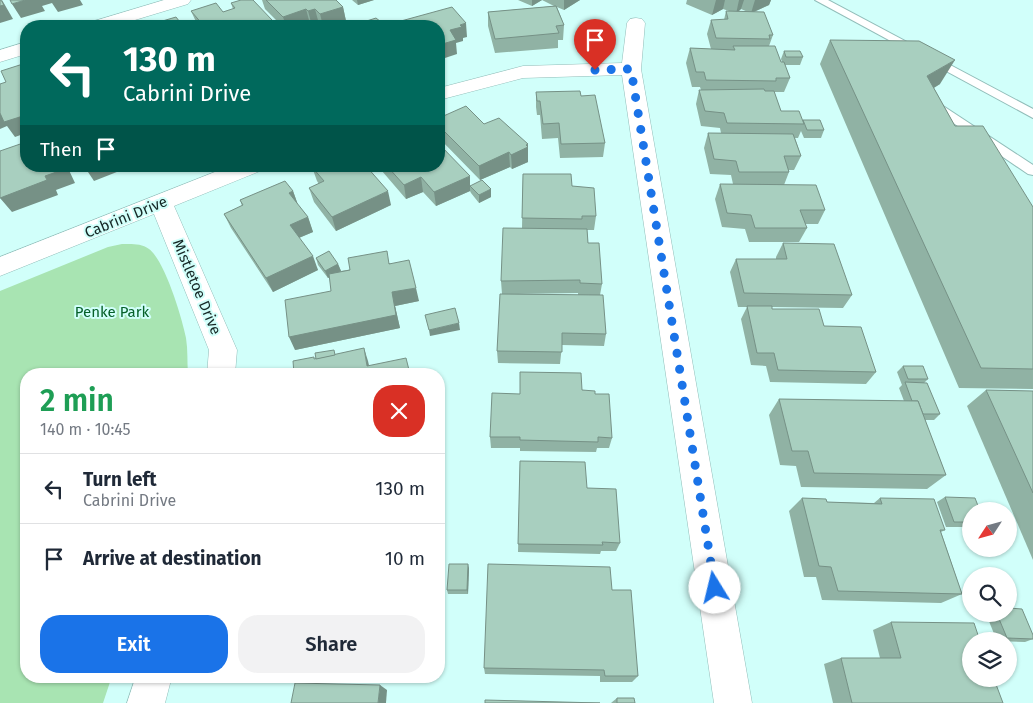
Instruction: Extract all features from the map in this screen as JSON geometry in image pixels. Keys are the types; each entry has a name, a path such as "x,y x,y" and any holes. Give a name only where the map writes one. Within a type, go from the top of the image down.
{"street":[{"path":"117,20 182,0"},
{"path":"636,23 631,69 733,703"},
{"path":"0,56 20,50"},
{"path":"445,92 523,72 631,69"},
{"name":"Cabrini Drive","path":"0,267 237,172"},
{"name":"Mistletoe Drive","path":"161,203 223,350 222,368"},
{"path":"146,703 152,683"}],"lane":[{"path":"820,0 1033,114"},
{"path":"928,100 1033,171"}],"green space":[{"name":"Penke Park","path":"136,244 146,247 155,255 167,277 177,304 187,343 188,368 20,368 20,683 110,683 103,703 0,703 0,291 108,247"}],"building":[{"path":"10,0 25,0 12,4"},
{"path":"241,0 253,0 272,20 199,20 191,11 216,3 223,12 235,8 231,3"},
{"path":"266,0 336,0 343,7 320,14 315,9 308,11 306,9 283,17"},
{"path":"556,6 564,25 556,26 559,33 495,39 488,12"},
{"path":"452,7 466,23 460,25 462,27 450,30 456,40 445,43 445,20 405,20"},
{"path":"726,11 764,12 773,35 769,35 770,39 716,38 711,20 728,19"},
{"path":"176,17 178,20 166,20"},
{"path":"830,40 919,41 955,60 927,76 955,126 983,126 1033,207 1033,369 981,368"},
{"path":"733,46 775,46 790,78 776,78 776,81 706,80 704,72 696,72 690,48 735,50"},
{"path":"784,51 800,51 803,57 786,57"},
{"path":"20,65 20,117 4,122 0,113 0,84 6,82 1,71"},
{"path":"764,89 765,91 774,91 781,111 799,111 804,124 727,123 724,113 705,111 699,90"},
{"path":"580,91 581,96 595,95 605,143 561,144 559,123 543,124 540,101 537,101 536,92"},
{"path":"466,106 484,124 499,118 528,144 526,145 528,147 511,155 509,152 479,166 445,132 445,115"},
{"path":"803,120 820,120 824,130 807,130"},
{"path":"708,133 793,134 801,156 784,156 789,172 739,172 736,161 714,159"},
{"path":"20,144 20,172 56,172 45,176 47,180 0,198 0,151"},
{"path":"445,150 470,176 434,192 421,177 404,185 392,172 445,172"},
{"path":"316,172 371,172 388,191 332,217 309,188 324,181"},
{"path":"523,174 571,174 572,186 594,188 596,216 582,216 582,219 522,218"},
{"path":"482,180 491,189 479,195 470,186"},
{"path":"285,181 293,191 289,193 308,217 290,225 313,256 266,278 224,214 243,205 240,200"},
{"path":"720,184 816,185 825,210 800,210 807,228 755,228 751,215 727,213"},
{"path":"503,228 587,229 588,243 599,243 602,284 580,283 580,280 501,281"},
{"path":"783,243 834,244 852,295 744,293 736,259 787,259"},
{"path":"329,251 338,264 325,271 316,258"},
{"path":"387,251 389,264 409,260 416,288 392,292 396,315 289,337 285,300 331,291 329,274 350,270 348,258"},
{"path":"500,294 603,295 606,334 562,333 562,352 497,351"},
{"path":"747,306 772,306 772,309 819,309 824,326 861,327 876,372 778,370 774,353 757,353"},
{"path":"455,308 459,323 429,330 425,315"},
{"path":"364,348 367,366 406,358 408,368 294,368 293,361 314,357 314,359"},
{"path":"334,350 335,355 316,359 315,353"},
{"path":"903,366 923,366 928,379 908,379"},
{"path":"520,372 581,373 582,390 595,391 595,394 609,394 612,438 598,437 598,442 520,440 520,437 490,437 492,393 520,394"},
{"path":"905,382 927,383 940,414 923,414 918,401 912,401"},
{"path":"986,390 1033,391 1033,493"},
{"path":"779,399 918,401 946,475 814,473 808,451 792,451"},
{"path":"520,461 585,462 587,488 616,489 620,543 602,542 603,545 518,544"},
{"path":"945,497 975,498 977,502 962,502 962,522 954,522"},
{"path":"802,498 826,499 827,502 882,504 880,498 934,499 945,530 940,530 962,594 838,591 831,567 819,566"},
{"path":"449,564 468,564 467,590 447,590"},
{"path":"488,564 610,567 612,590 631,590 638,676 605,676 604,670 484,668"},
{"path":"1017,609 1022,609 1033,639 1017,638 1017,632 1004,632 1000,622 1017,622"},
{"path":"891,622 974,623 977,632 962,632 962,687 997,687 1003,703 852,703 841,658 901,658"},
{"path":"295,683 380,685 378,703 291,703"},
{"path":"617,698 634,698 635,703 617,703"},
{"path":"485,700 600,703 485,703"}],"route":[{"path":"595,70 631,69 715,588"}]}
